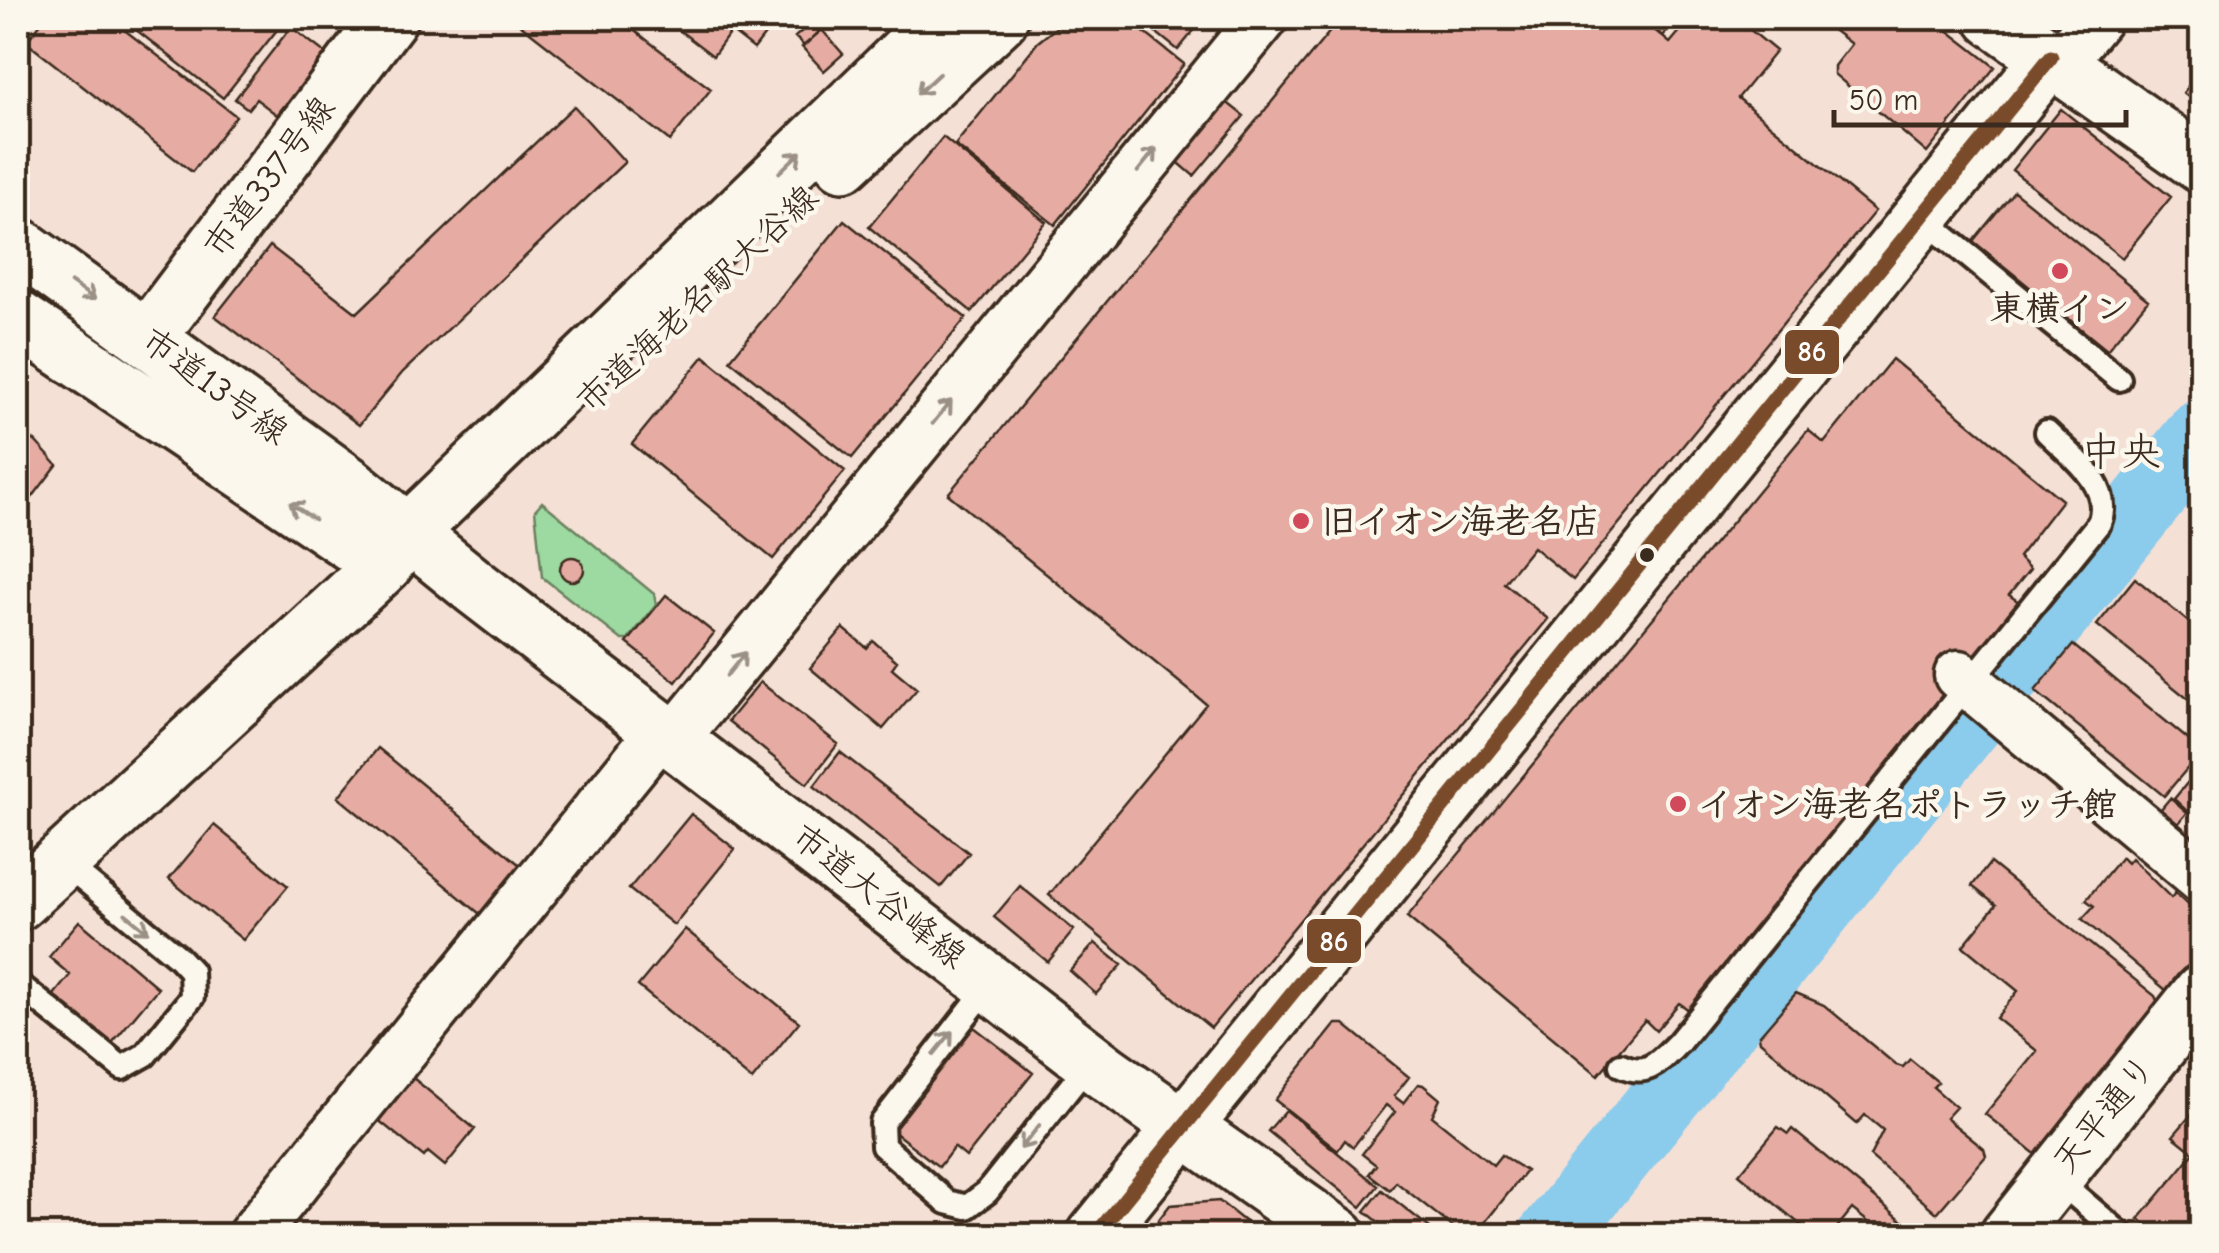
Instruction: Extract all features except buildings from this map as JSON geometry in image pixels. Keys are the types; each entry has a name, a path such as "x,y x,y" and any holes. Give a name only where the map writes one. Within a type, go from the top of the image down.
{"street":[{"name":"市道337号線","path":"148,337 390,18"},
{"name":"市道海老名駅大谷線","path":"407,548 942,18"},
{"name":"市道海老名駅大谷線","path":"18,902 1000,18"},
{"path":"252,1236 1263,18"},
{"path":"1993,18 2202,165"},
{"path":"1095,1236 1921,217 2055,60 2097,18"},
{"name":"市道13号線","path":"18,245 148,337 407,548"},
{"name":"市道13号線","path":"18,319 407,548"},
{"name":"市道大谷峰線","path":"407,548 668,734 1091,1061 1338,1236"},
{"path":"1978,691 2202,878"},
{"name":"天平通り","path":"2031,1216 2202,992"}],"lane":[{"path":"1921,217 2118,379"},
{"path":"1621,1065 1635,1072 1654,1068 1679,1042 1978,691 2102,513 2104,503 2098,485 2047,432"},
{"path":"18,984 122,1068 145,1055 192,997 191,971 62,860"},
{"path":"991,983 882,1123 883,1146 948,1202 967,1207 987,1192 1091,1061"},
{"path":"2031,1216 2123,1236"}],"green space":[{"path":"542,502 654,594 656,605 628,640 622,640 542,577 535,510"}],"waterway":[{"path":"1553,1236 2202,433"}],"transit line":[{"name":"86","path":"1095,1236 2051,57"}],"place":[{"name":"東横イン","path":"2060,271"},
{"name":"旧イオン海老名店","path":"1301,521"},
{"name":"イオン海老名ポトラッチ館","path":"1678,804"}],"district":[{"name":"中央","path":"2121,452"}]}
